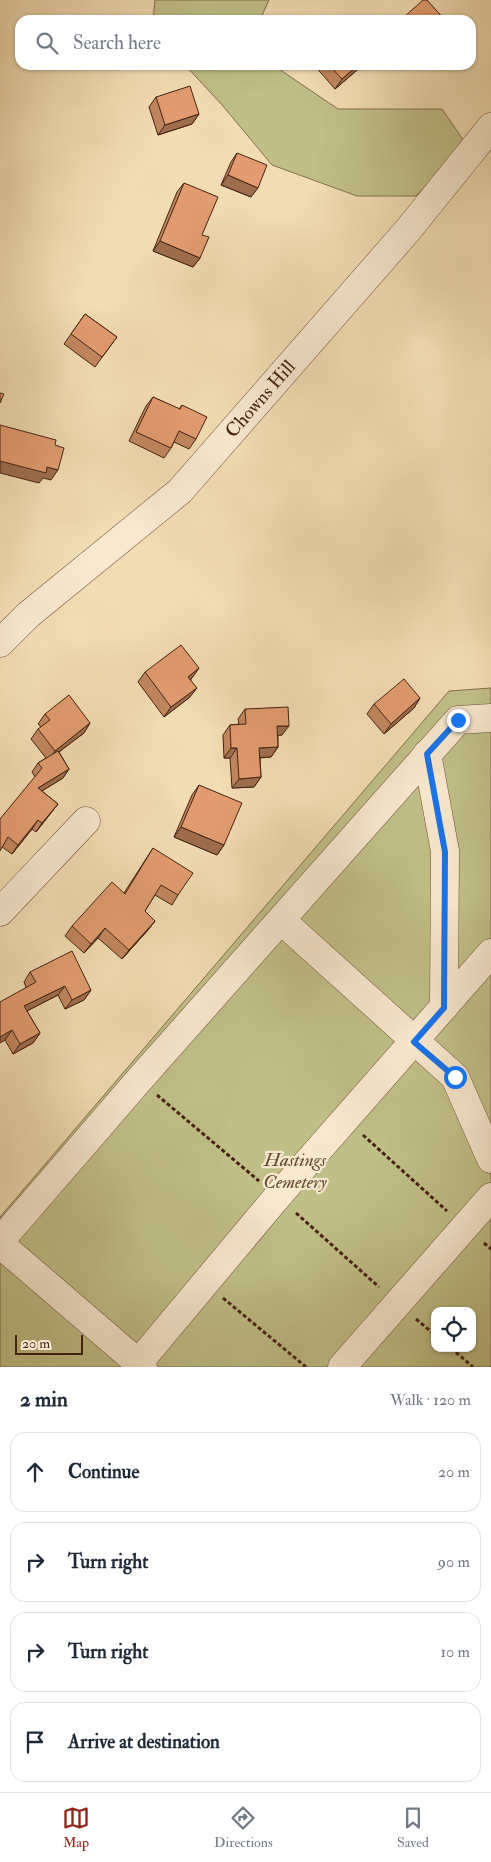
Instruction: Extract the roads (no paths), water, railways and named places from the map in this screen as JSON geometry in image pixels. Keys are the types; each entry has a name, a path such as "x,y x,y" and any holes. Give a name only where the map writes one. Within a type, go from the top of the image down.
{"street":[{"name":"Chowns Hill","path":"0,643 28,615 180,491 408,230 491,127"},
{"path":"491,718 458,720 282,921 139,1080 0,1243 139,1366 277,1196 346,1120 491,953"},
{"path":"427,754 445,852 444,1008"},
{"path":"0,912 86,821"},
{"path":"282,921 455,1077 491,1159"},
{"path":"342,1367 491,1197"}],"park label":[{"name":"Hastings Cemetery","path":"295,1171"}]}
